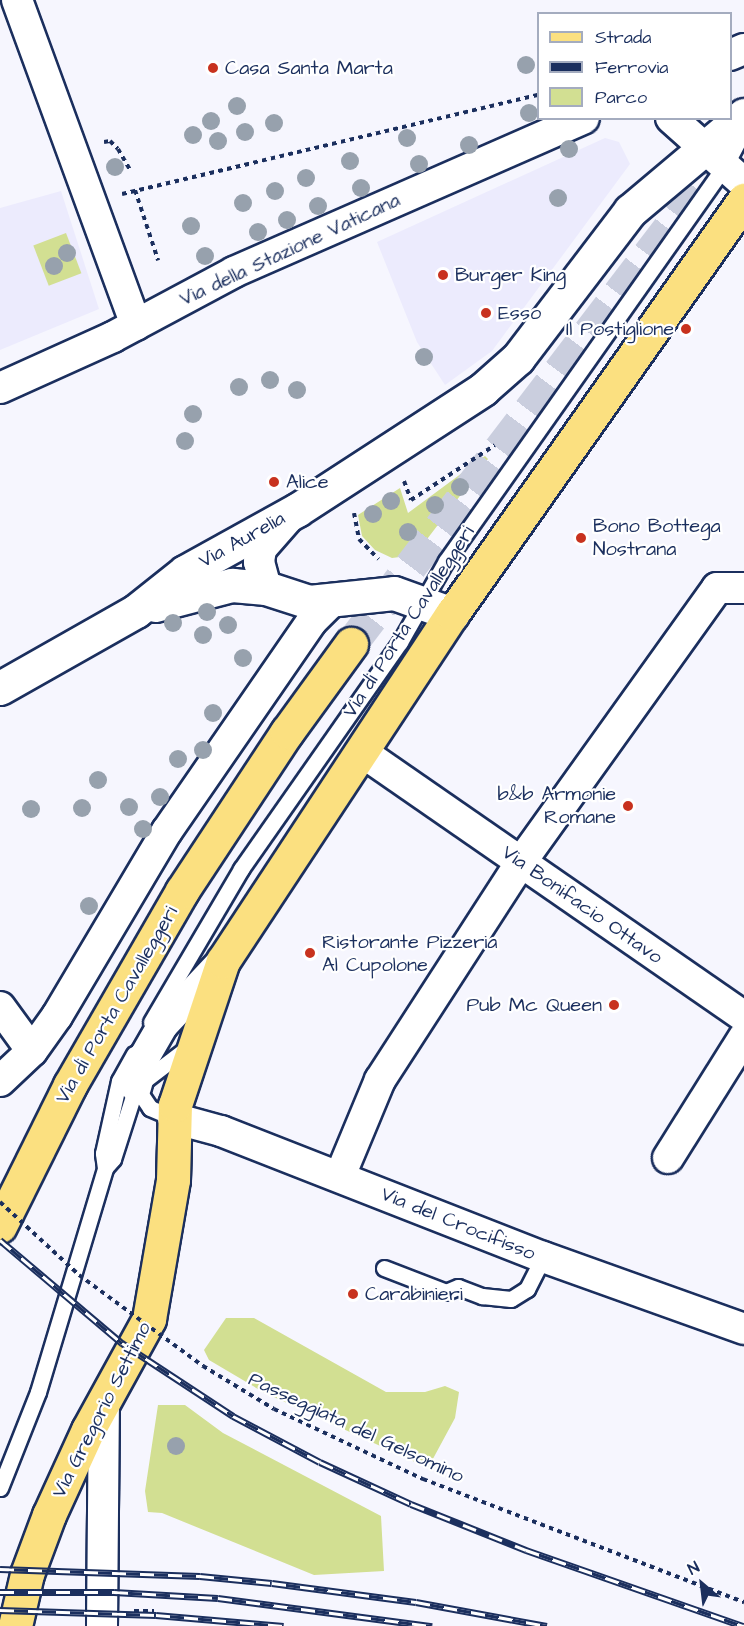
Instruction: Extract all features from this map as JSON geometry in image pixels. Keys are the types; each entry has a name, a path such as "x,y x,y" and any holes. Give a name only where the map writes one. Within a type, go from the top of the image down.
{"main road":[{"name":"Via di Porta Cavalleggeri","path":"173,1118 194,1043 222,961 362,752 437,609 744,200"},
{"name":"Via di Porta Cavalleggeri","path":"0,1226 70,1085 182,891 287,732 351,644"},
{"name":"Via Gregorio Settimo","path":"15,1626 38,1543 104,1401 149,1319 173,1180 173,1118"}],"street":[{"path":"17,0 136,326"},
{"name":"Via di Porta Cavalleggeri","path":"510,366 618,224 724,165 744,115"},
{"name":"Via della Stazione Vaticana","path":"0,388 136,326 243,267 579,120"},
{"path":"673,120 724,165"},
{"name":"Via Aurelia","path":"0,688 136,611 185,572 297,510 457,408 510,366"},
{"path":"266,588 259,562 261,549 297,510"},
{"path":"136,611 219,587 266,588 298,600 332,601 378,592 437,609"},
{"path":"340,1176 380,1080 521,862 717,588 744,588"},
{"path":"0,1082 32,1051 57,1016 167,831 311,622 332,601"},
{"name":"Via Bonifacio Ottavo","path":"362,752 744,1017"},
{"path":"136,1087 141,1064 163,1025 222,961"},
{"path":"0,1007 32,1051"},
{"path":"668,1158 744,1037"},
{"name":"Via del Crocifisso","path":"173,1118 221,1131 543,1257 744,1329"},
{"path":"102,1626 104,1401"}],"lane":[{"name":"Via di Porta Cavalleggeri","path":"105,1168 103,1153 119,1081 195,942 400,642 437,609 446,561 724,165 744,130"},
{"path":"0,1488 38,1392 105,1168 113,1159 136,1087 194,1043"},
{"path":"136,1087 150,1108 173,1118"},
{"path":"384,1268 446,1292 458,1287 482,1296 511,1299 527,1289 543,1257"}],"path":[{"path":"116,188 118,195 537,94"},
{"path":"135,190 158,260"},
{"path":"396,483 404,481 411,500 504,440"},
{"path":"354,508 361,544 384,562"},
{"name":"Passeggiata del Gelsomino","path":"0,1202 79,1275 202,1366 274,1409 423,1479 744,1602"}],"shaded area":[{"path":"605,138 619,142 630,164 492,351 445,385 417,342 377,242"},
{"path":"61,191 99,309 0,350 0,208"}],"green space":[{"path":"66,233 81,273 49,286 33,246"},
{"path":"485,456 488,459 415,555 392,558 375,550 362,536 358,515 361,513 400,488 408,513"},
{"path":"226,1318 254,1318 386,1392 425,1392 445,1386 459,1392 455,1418 428,1468 263,1392 209,1360 204,1350"},
{"path":"158,1405 185,1405 223,1433 381,1516 384,1571 314,1575 162,1513 148,1512 145,1491"}],"tunnel":[{"path":"351,644 737,139"}],"railway":[{"path":"0,1240 122,1343 233,1416 320,1462 411,1504 526,1550 743,1626"},
{"path":"0,1569 200,1576 272,1583 416,1602 547,1626"},
{"path":"0,1592 114,1592 218,1598 432,1626"},
{"path":"0,1610 156,1615 284,1626"}],"place":[{"name":"Casa Santa Marta","path":"213,68"},
{"name":"Burger King","path":"443,275"},
{"name":"Esso","path":"486,313"},
{"name":"Il Postiglione","path":"686,329"},
{"name":"Alice","path":"274,482"},
{"name":"Bono Bottega Nostrana","path":"581,538"},
{"name":"b&b Armonie Romane","path":"628,806"},
{"name":"Ristorante Pizzeria Al Cupolone","path":"310,953"},
{"name":"Pub Mc Queen","path":"614,1005"},
{"name":"Carabinieri","path":"353,1294"}]}
